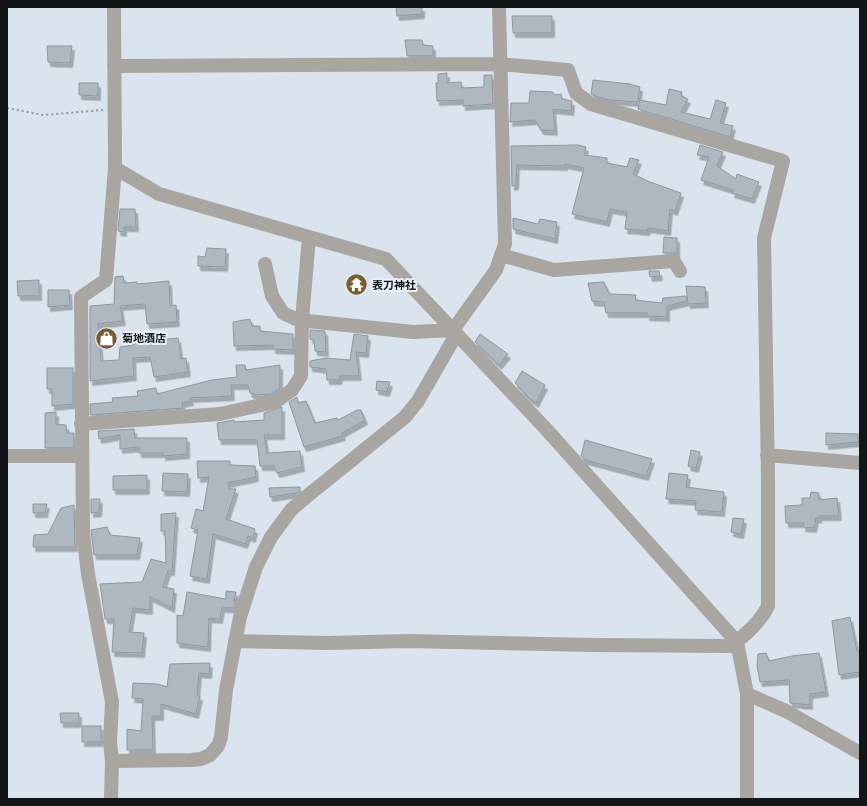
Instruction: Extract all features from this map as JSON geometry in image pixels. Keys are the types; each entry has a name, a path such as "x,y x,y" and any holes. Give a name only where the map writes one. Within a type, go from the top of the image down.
{"street":[{"path":"111,799 112,761 110,742 112,702 88,574 83,533 81,456 81,297 106,280 115,168 114,7"},
{"path":"112,761 196,760 214,752 221,737 226,690 240,617 256,567 271,537 292,510 306,497 406,417 418,401 453,340 453,330 496,270 505,244 500,64 500,7"},
{"path":"114,66 500,64 568,70 576,93 591,104 783,161 764,238 768,606 764,615 737,642 730,646 408,641 235,641"},
{"path":"115,168 159,194 386,259 546,430 737,642 747,694 747,799"},
{"path":"81,424 220,414 275,402 292,390 301,376 302,320 308,237"},
{"path":"501,254 554,270 674,261 680,271"},
{"path":"265,264 272,296 283,313 302,320 413,332 453,330"},
{"path":"767,455 860,463"},
{"path":"7,456 81,456"},
{"path":"747,694 786,711 860,753"}],"path":[{"path":"7,108 44,115 114,109"}],"building":[{"path":"396,7 422,7 422,14 397,16"},
{"path":"512,16 552,16 552,33 513,33"},
{"path":"405,40 422,40 423,45 433,46 433,56 407,56"},
{"path":"47,46 72,46 70,63 48,62"},
{"path":"447,73 447,83 461,82 462,88 484,87 484,75 492,75 493,104 463,106 463,100 437,101 436,83 438,83 438,74"},
{"path":"593,80 630,84 640,87 638,102 609,100 595,96 591,94"},
{"path":"79,83 98,83 98,96 79,95"},
{"path":"669,89 682,92 681,96 688,99 681,112 710,119 716,100 726,103 720,123 733,126 730,137 638,109 640,100 666,105"},
{"path":"530,91 553,92 555,95 561,94 562,99 572,101 571,111 553,109 555,131 541,130 535,120 510,122 511,103 529,103"},
{"path":"578,145 586,147 584,155 607,158 607,163 627,167 630,158 639,160 633,174 681,193 675,211 670,209 668,231 648,228 647,231 625,229 627,212 610,209 607,222 572,214 584,168 565,164 565,166 517,165 516,185 512,186 511,146"},
{"path":"700,145 723,152 717,166 736,179 737,174 759,182 752,199 732,193 733,190 701,180 709,157 697,155"},
{"path":"120,209 135,209 136,227 124,227 124,232 118,231"},
{"path":"513,218 538,224 540,219 557,222 555,239 513,229"},
{"path":"664,237 677,238 677,253 663,253"},
{"path":"207,248 226,249 225,267 198,266 198,256 205,257"},
{"path":"649,271 659,271 660,276 650,277"},
{"path":"123,276 124,283 137,282 138,284 169,281 170,306 176,305 177,322 147,324 145,304 120,306 123,321 98,324 101,361 119,360 120,347 133,345 133,343 178,338 181,359 186,358 188,372 154,377 150,357 133,358 134,376 90,381 90,306 114,304 115,277"},
{"path":"39,280 39,296 18,296 17,281"},
{"path":"604,282 609,294 636,295 635,300 662,303 663,298 686,296 687,301 667,306 667,317 647,316 647,313 606,313 604,302 592,301 588,283"},
{"path":"686,286 705,287 706,303 688,304"},
{"path":"48,290 69,290 70,305 48,307"},
{"path":"250,319 252,326 260,326 260,331 293,334 293,350 273,349 273,345 234,346 233,322"},
{"path":"310,330 325,331 326,352 315,351 314,340 310,339"},
{"path":"354,334 368,336 366,353 356,352 359,376 340,376 339,380 327,380 326,369 310,367 310,361 326,358 350,360"},
{"path":"480,334 508,354 499,365 475,342"},
{"path":"236,365 245,365 246,370 280,365 280,388 272,394 256,395 250,393 248,385 231,385 232,396 190,398 191,401 182,403 183,408 90,415 90,404 113,402 112,398 138,396 137,391 156,388 157,394 212,380 237,377"},
{"path":"47,368 73,368 73,404 52,406 52,389 47,389"},
{"path":"522,371 545,385 536,403 529,398 515,383"},
{"path":"377,381 390,382 387,392 376,390"},
{"path":"297,397 298,403 306,401 315,423 337,418 338,420 357,410 361,410 365,420 342,433 343,436 304,447 289,402"},
{"path":"282,407 282,435 264,435 267,453 300,451 302,467 277,473 274,466 260,466 257,440 219,440 217,423 234,420 234,422 264,420 264,413"},
{"path":"56,412 56,424 66,425 67,433 74,433 74,448 45,448 45,413"},
{"path":"134,429 135,438 187,438 187,454 163,456 163,453 139,453 139,447 120,449 120,435 99,439 98,431"},
{"path":"826,433 858,434 858,442 826,445"},
{"path":"585,440 652,459 646,476 585,460 581,456"},
{"path":"691,450 700,452 696,468 688,466"},
{"path":"197,461 230,461 230,465 255,466 256,477 228,483 229,489 236,489 226,519 255,529 253,538 248,536 245,544 213,534 207,579 190,576 198,530 191,528 196,509 203,511 209,477 198,478"},
{"path":"163,473 188,474 187,492 162,491"},
{"path":"669,473 688,475 686,487 724,492 722,512 695,510 696,501 666,499"},
{"path":"147,475 147,490 113,490 113,476"},
{"path":"300,487 300,491 297,493 270,497 269,488"},
{"path":"811,492 819,493 819,500 837,498 839,516 819,516 819,519 816,518 814,528 803,527 804,523 786,523 785,506 802,505 802,498 810,498"},
{"path":"91,499 100,499 99,512 91,513"},
{"path":"33,504 47,504 45,513 33,513"},
{"path":"74,505 75,547 33,547 34,535 48,534 61,508"},
{"path":"176,513 172,571 168,571 163,587 174,589 172,608 150,597 150,610 133,608 129,632 144,633 142,653 112,652 114,619 105,619 100,584 142,582 151,559 166,563 165,531 161,531 161,514"},
{"path":"733,518 744,519 741,534 731,532"},
{"path":"107,527 110,535 140,538 137,555 94,555 91,530"},
{"path":"226,591 236,592 234,608 222,608 220,619 209,618 208,647 177,643 177,615 183,616 187,592 226,599"},
{"path":"850,617 857,651 860,651 860,672 839,675 832,621"},
{"path":"766,653 769,661 792,656 819,653 826,692 810,694 810,705 790,703 789,680 760,682 757,666 758,654"},
{"path":"210,663 209,674 199,673 197,696 200,696 196,714 161,704 161,716 152,716 153,750 127,750 127,729 141,731 143,699 132,698 133,683 158,684 167,687 170,664"},
{"path":"60,713 79,713 79,723 61,723"},
{"path":"82,726 101,726 101,742 82,742"}],"place":[{"name":"表刀神社","path":"357,285"},
{"name":"菊地酒店","path":"106,338"}]}
